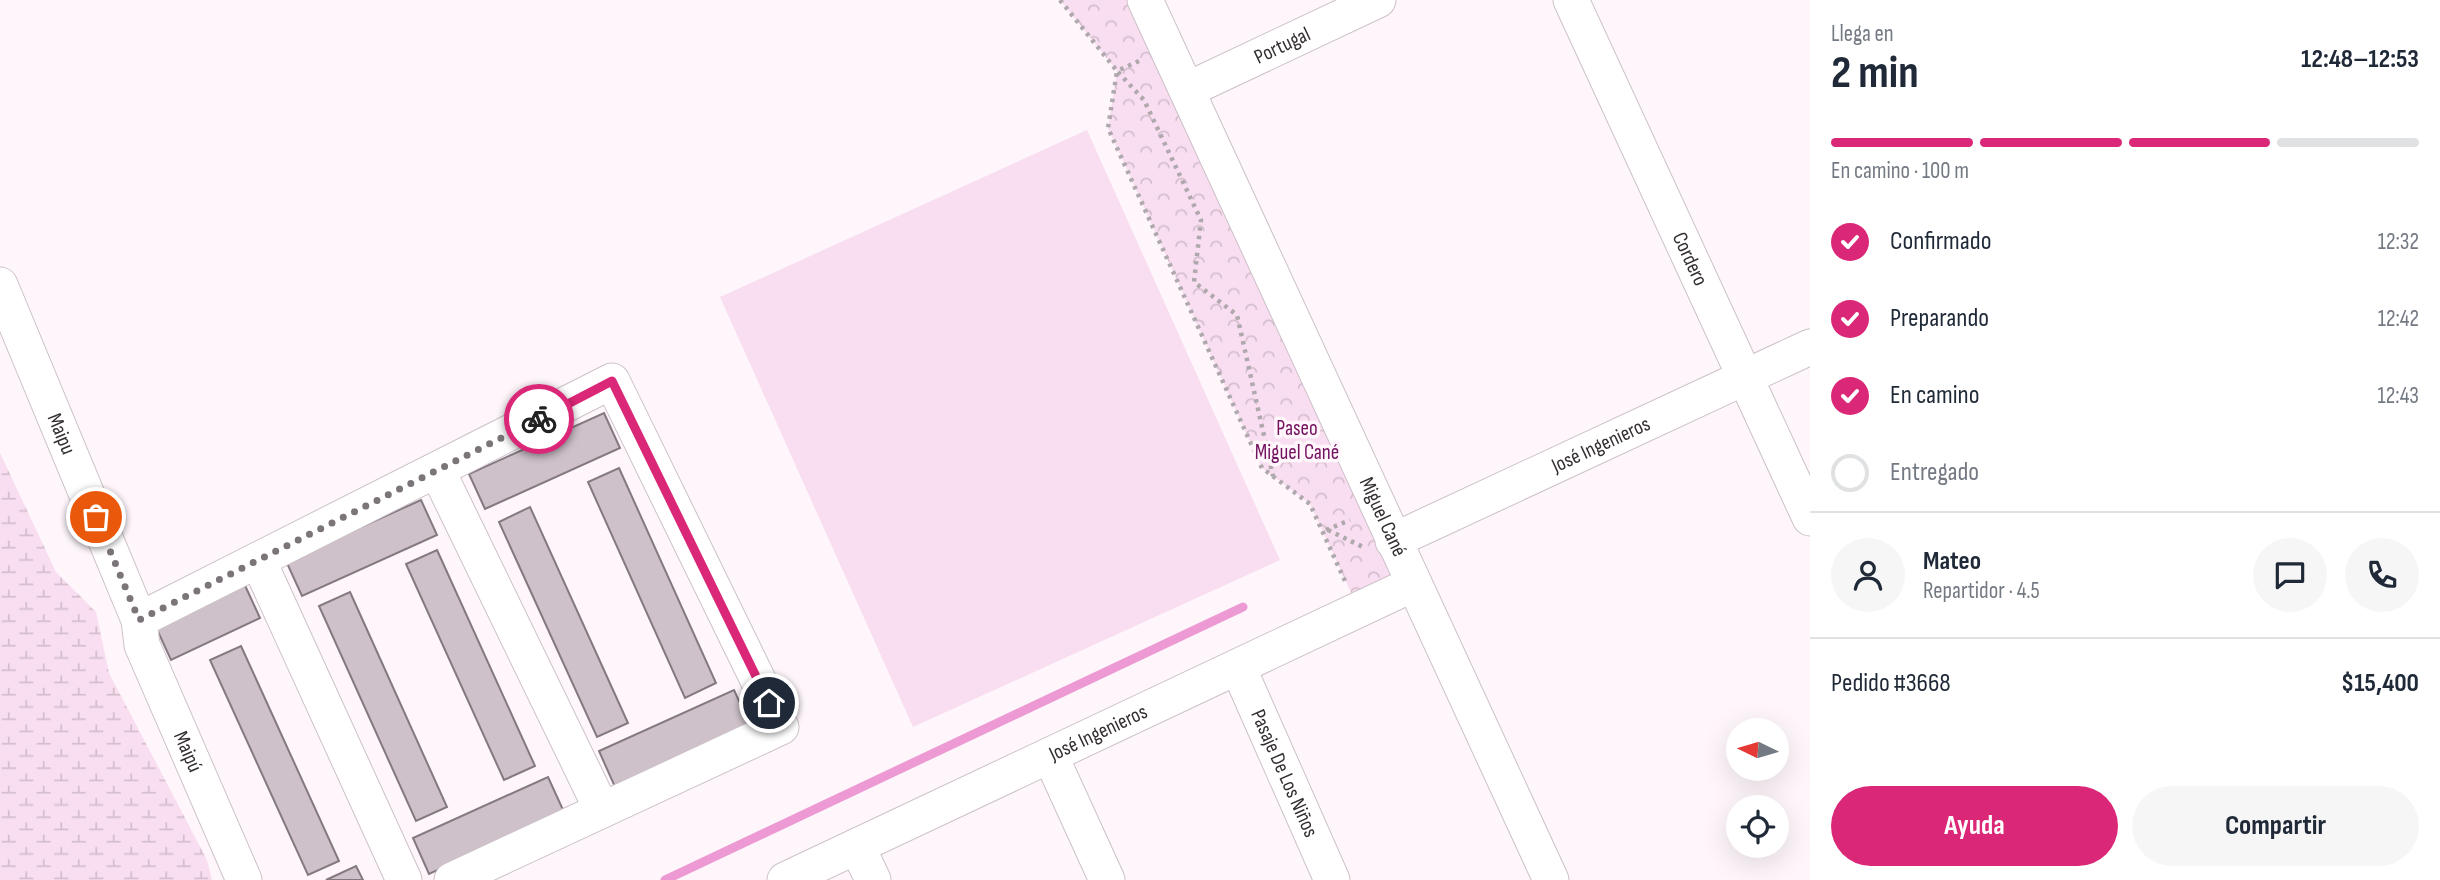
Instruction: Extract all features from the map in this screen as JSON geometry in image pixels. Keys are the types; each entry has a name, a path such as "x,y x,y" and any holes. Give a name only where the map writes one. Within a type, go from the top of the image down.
{"street":[{"name":"Miguel Cané","path":"1145,0 1187,90 1380,545 1413,584 1551,880"},
{"name":"Portugal","path":"1187,90 1378,0"},
{"name":"Cordero","path":"1571,0 1810,518"},
{"name":"Maipu","path":"0,285 139,620"},
{"name":"José Ingenieros","path":"1380,545 1810,347"},
{"path":"139,620 612,381 781,727 452,880"},
{"path":"437,470 602,810"},
{"path":"258,560 404,880"},
{"name":"José Ingenieros","path":"785,880 1413,584"},
{"name":"Maipú","path":"139,620 142,645 244,880"},
{"name":"Pasaje De Los Niños","path":"1238,667 1332,880"},
{"path":"1050,755 1107,880"},
{"path":"857,846 873,880"}],"path":[{"path":"1061,1 1144,100 1201,220 1194,282 1237,314 1273,477"},
{"path":"1117,71 1167,48"},
{"path":"1117,71 1108,128 1262,468 1310,504 1358,610"},
{"path":"1328,530 1380,545"}],"green space":[{"name":"Paseo Miguel Cané","path":"1060,0 1142,0 1413,584 1353,597 1310,504 1262,468 1108,128 1117,71"},
{"path":"1087,130 1280,560 913,727 720,297"},
{"path":"0,453 56,572 96,612 109,673 207,860 212,880 0,880"}],"building":[{"path":"604,413 620,448 485,509 469,474"},
{"path":"619,468 716,683 685,698 588,482"},
{"path":"421,500 437,535 302,596 286,561"},
{"path":"530,507 628,723 597,737 499,522"},
{"path":"437,550 535,766 504,780 406,564"},
{"path":"243,581 260,618 171,660 154,623"},
{"path":"350,592 447,807 416,821 319,606"},
{"path":"241,646 339,861 308,875 210,660"},
{"path":"734,690 750,725 615,787 599,751"},
{"path":"548,777 564,812 429,874 413,838"},
{"path":"356,866 363,880 326,880"}],"waterway":[{"path":"665,880 1243,607"}],"way so far":[{"path":"96,517 139,620 539,419"}],"route":[{"path":"539,419 612,381 769,703"}]}
